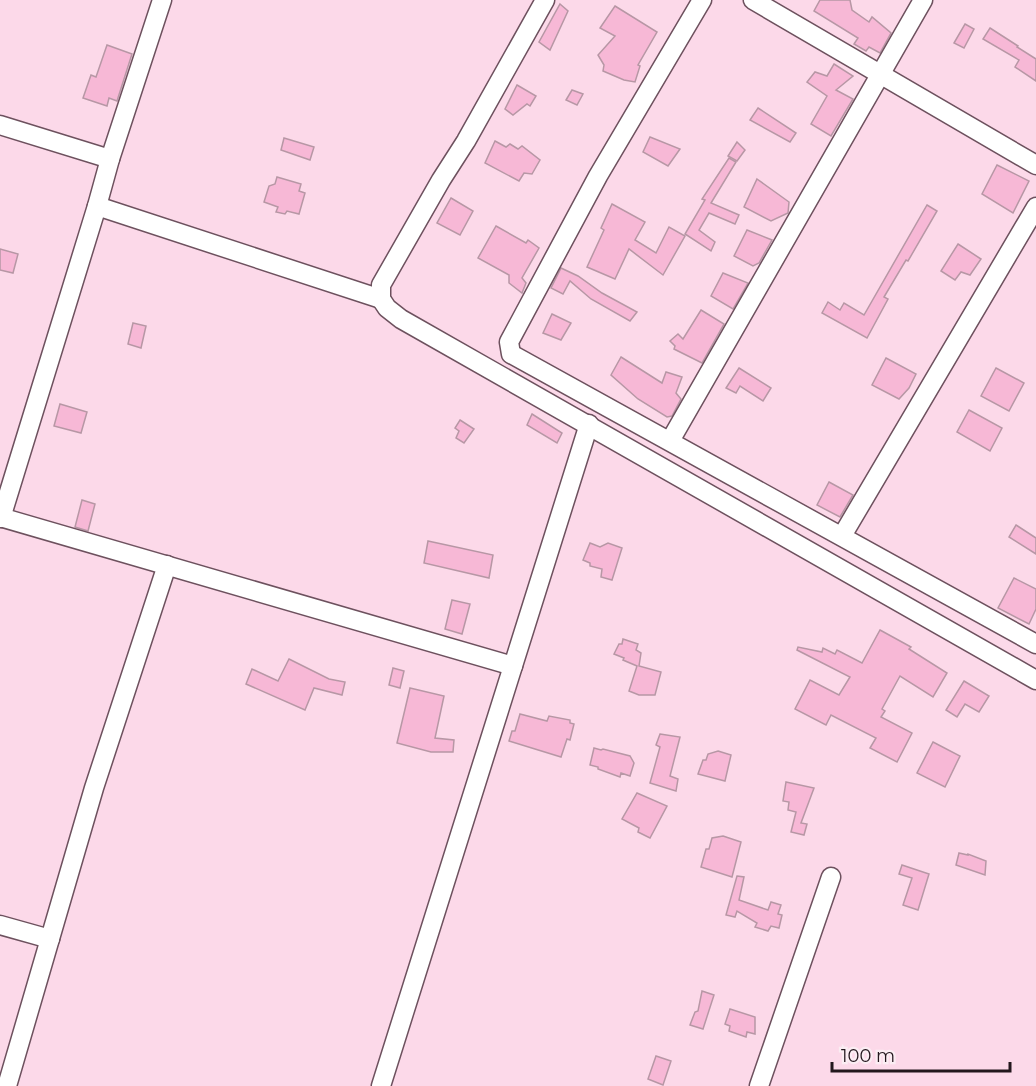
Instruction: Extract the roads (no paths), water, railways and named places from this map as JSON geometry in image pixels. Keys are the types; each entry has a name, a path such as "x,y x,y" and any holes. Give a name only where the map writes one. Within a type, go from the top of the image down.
{"street":[{"path":"162,0 110,159 1,518 513,666"},
{"path":"545,0 466,141 381,285 381,299 387,308 1036,680"},
{"path":"702,0 598,176 509,342 511,354 1034,639"},
{"path":"753,0 1036,165"},
{"path":"670,441 923,0"},
{"path":"0,125 110,159"},
{"path":"97,206 381,299"},
{"path":"842,536 1036,207"},
{"path":"381,1086 589,424"},
{"path":"7,1086 94,788 167,565"},
{"path":"759,1086 831,877"},
{"path":"0,925 50,939"}]}
